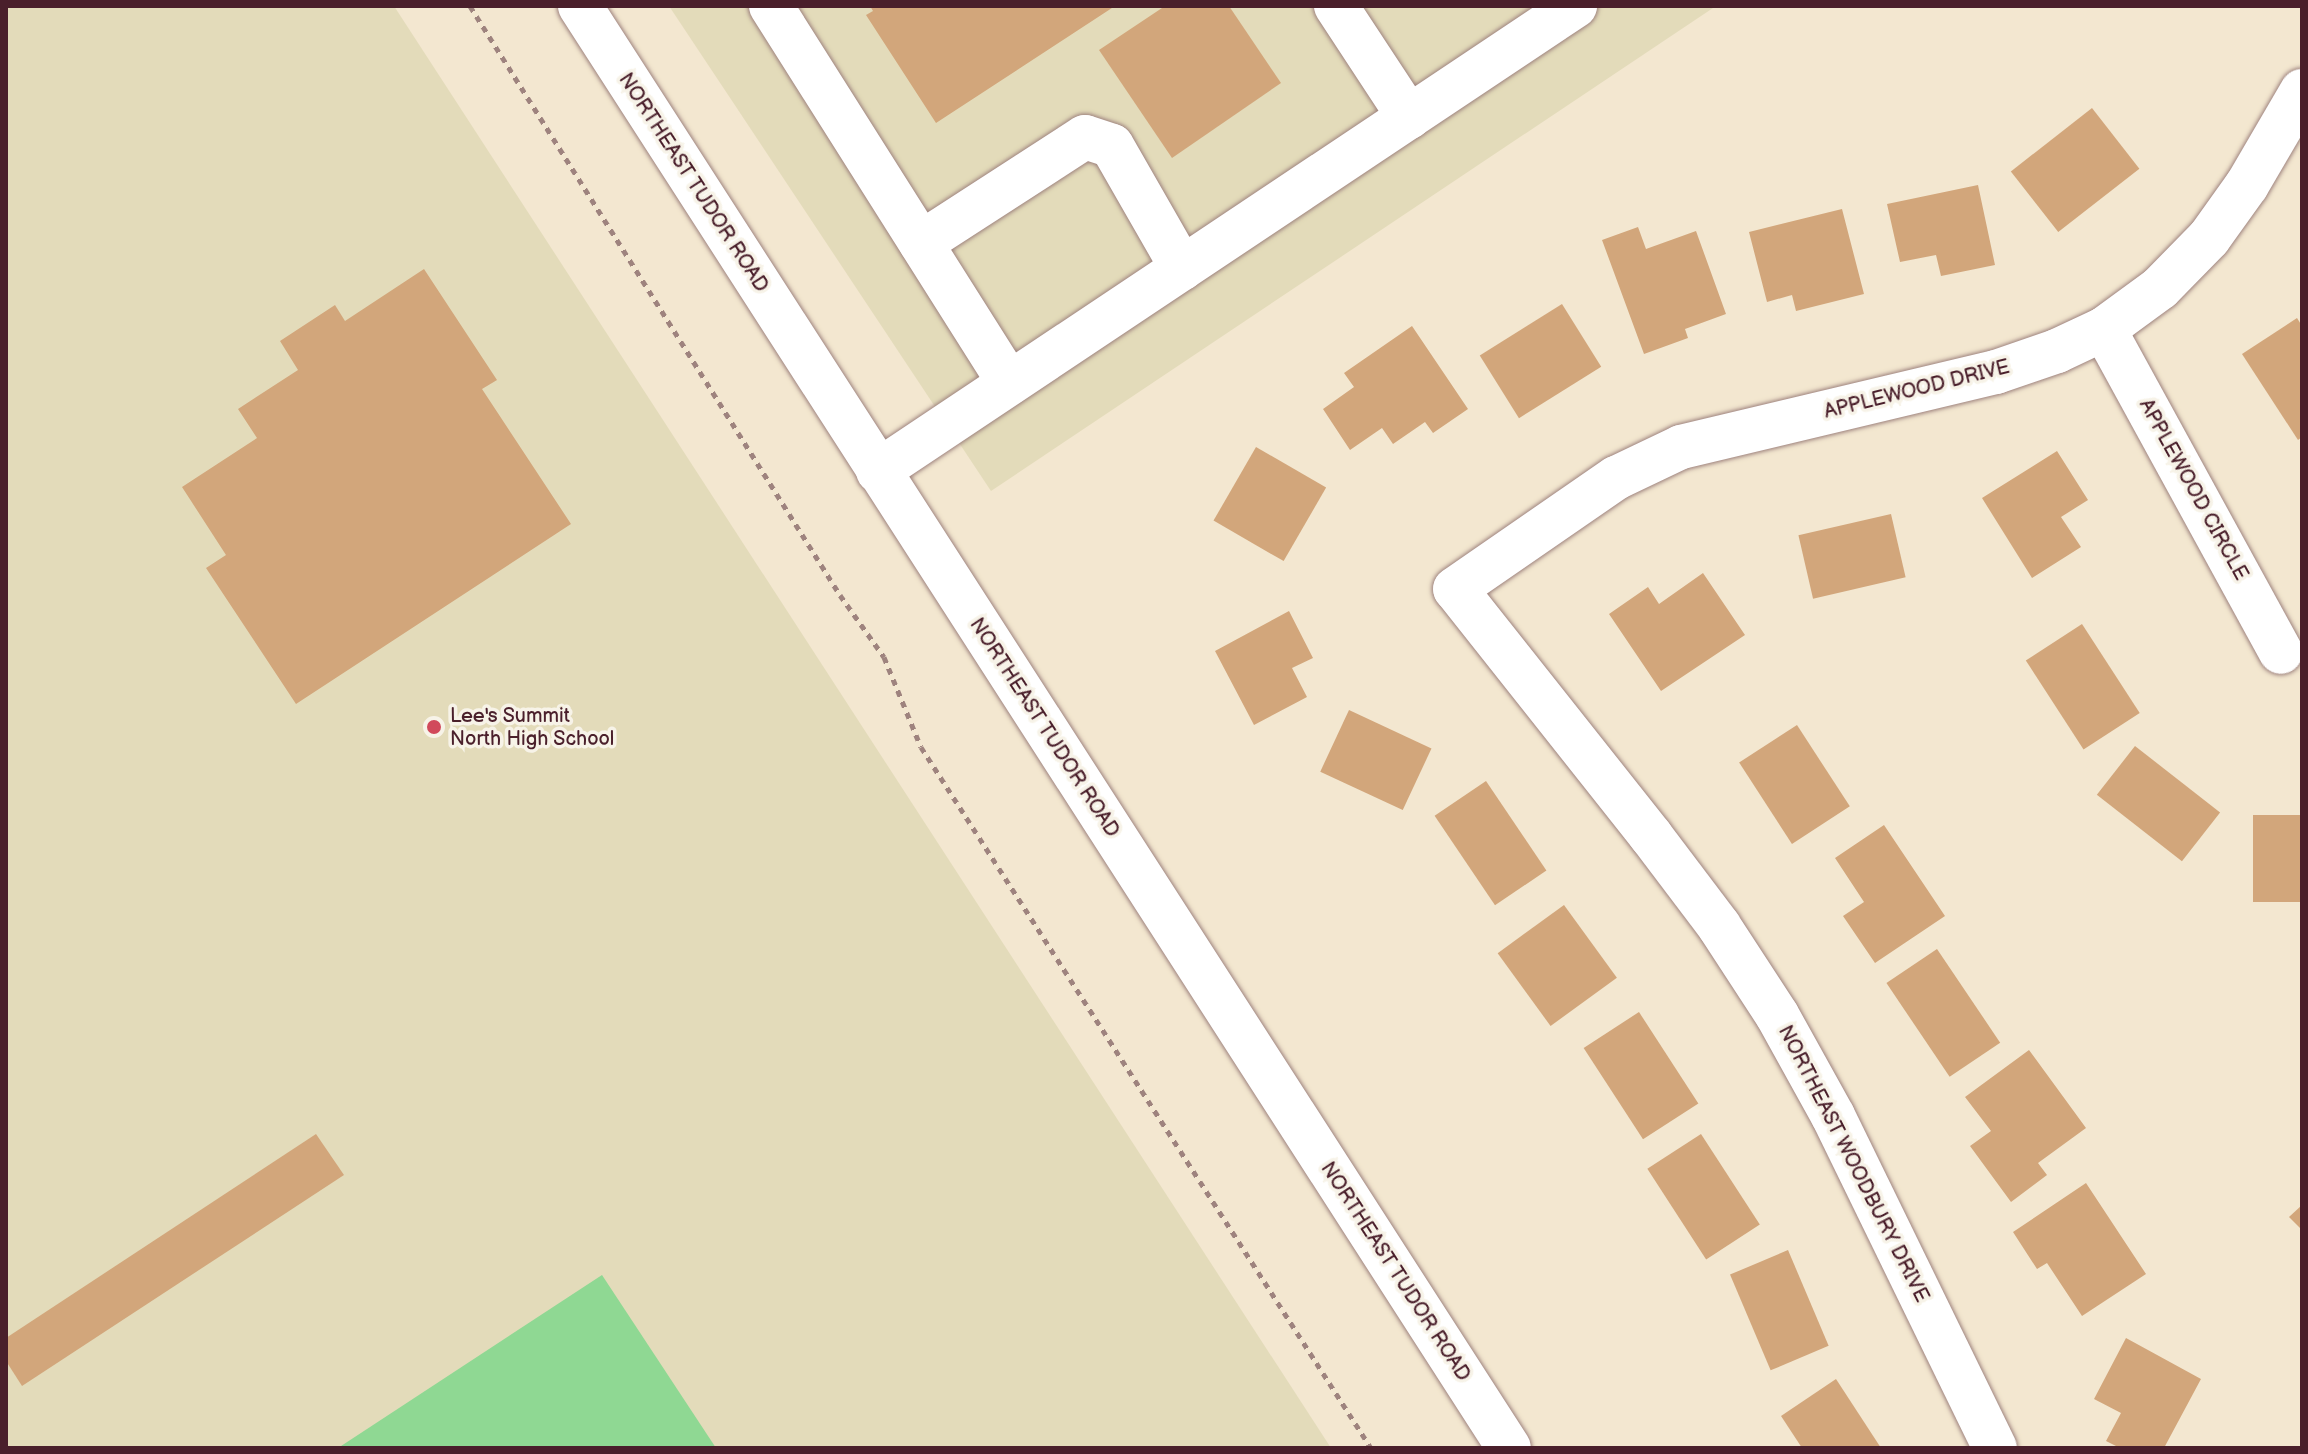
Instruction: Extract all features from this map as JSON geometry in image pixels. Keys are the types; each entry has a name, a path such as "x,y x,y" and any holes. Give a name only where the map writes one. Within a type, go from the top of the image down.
{"street":[{"name":"NORTHEAST TUDOR ROAD","path":"580,6 1509,1448"},
{"path":"771,6 1009,383"},
{"path":"1336,6 1409,117"},
{"path":"878,471 1575,6"},
{"name":"APPLEWOOD DRIVE","path":"1455,589 1616,478 1681,447 1996,372 2057,351 2104,329 2160,288 2209,238 2247,185 2302,91"},
{"path":"921,243 1085,137 1112,146 1182,268"},
{"name":"APPLEWOOD CIRCLE","path":"2104,329 2281,652"},
{"name":"NORTHEAST WOODBURY DRIVE","path":"1455,589 1651,836 1719,926 1777,1015 1833,1116 1995,1448"}],"path":[{"path":"470,6 840,595 884,657 921,747 1371,1448"}],"shaded area":[{"name":"Lee's Summit North High School","path":"6,6 394,6 1331,1448 6,1448"},
{"path":"669,6 1716,6 991,491"}],"green space":[{"path":"602,1275 716,1448 338,1448"}],"building":[{"path":"870,6 1115,6 936,123 866,15 873,11"},
{"path":"1165,6 1229,6 1281,83 1172,158 1099,50"},
{"path":"2092,108 2139,169 2058,232 2011,171"},
{"path":"1978,185 1995,265 1941,276 1936,255 1900,262 1887,204"},
{"path":"1842,209 1864,294 1796,311 1792,295 1767,302 1749,232"},
{"path":"1638,227 1646,249 1696,231 1726,314 1685,329 1688,338 1644,354 1602,240"},
{"path":"424,269 497,380 482,389 571,524 296,704 206,568 226,555 182,487 257,438 238,409 298,370 280,341 335,305 345,321"},
{"path":"1562,304 1601,367 1519,418 1480,355"},
{"path":"2297,318 2302,326 2302,437 2298,440 2242,354"},
{"path":"1412,326 1468,409 1433,433 1425,422 1393,444 1382,428 1350,450 1323,409 1354,387 1344,373"},
{"path":"1256,447 1326,488 1284,561 1214,521"},
{"path":"2057,451 2088,500 2061,517 2081,547 2032,578 1982,498"},
{"path":"1891,514 1906,577 1813,599 1798,535"},
{"path":"1703,573 1745,635 1661,691 1609,614 1648,587 1659,604"},
{"path":"1289,611 1313,658 1292,668 1307,697 1254,725 1215,651"},
{"path":"2082,624 2140,713 2084,749 2026,660"},
{"path":"1349,710 1431,748 1403,810 1320,772"},
{"path":"1797,725 1850,806 1792,844 1739,763"},
{"path":"2135,746 2220,812 2182,861 2097,795"},
{"path":"1486,781 1546,871 1495,905 1435,816"},
{"path":"2253,815 2302,815 2302,902 2253,902"},
{"path":"1884,825 1945,916 1875,963 1843,916 1864,902 1835,858"},
{"path":"1564,905 1617,978 1551,1026 1498,953"},
{"path":"1937,949 2000,1043 1950,1077 1886,983"},
{"path":"1639,1012 1698,1103 1643,1139 1584,1048"},
{"path":"2029,1050 2086,1128 2038,1163 2047,1175 2011,1202 1970,1146 1991,1131 1965,1097"},
{"path":"316,1134 344,1175 22,1386 6,1361 6,1338"},
{"path":"1701,1134 1760,1225 1706,1259 1647,1169"},
{"path":"2086,1183 2146,1274 2082,1316 2047,1263 2037,1269 2013,1232"},
{"path":"2302,1205 2302,1230 2289,1217"},
{"path":"1788,1250 1829,1346 1771,1370 1730,1275"},
{"path":"2126,1338 2201,1379 2164,1448 2120,1448 2106,1441 2121,1413 2094,1399"},
{"path":"1836,1379 1881,1448 1802,1448 1781,1416"}],"place":[{"name":"Lee's Summit North High School","path":"434,727"}]}
